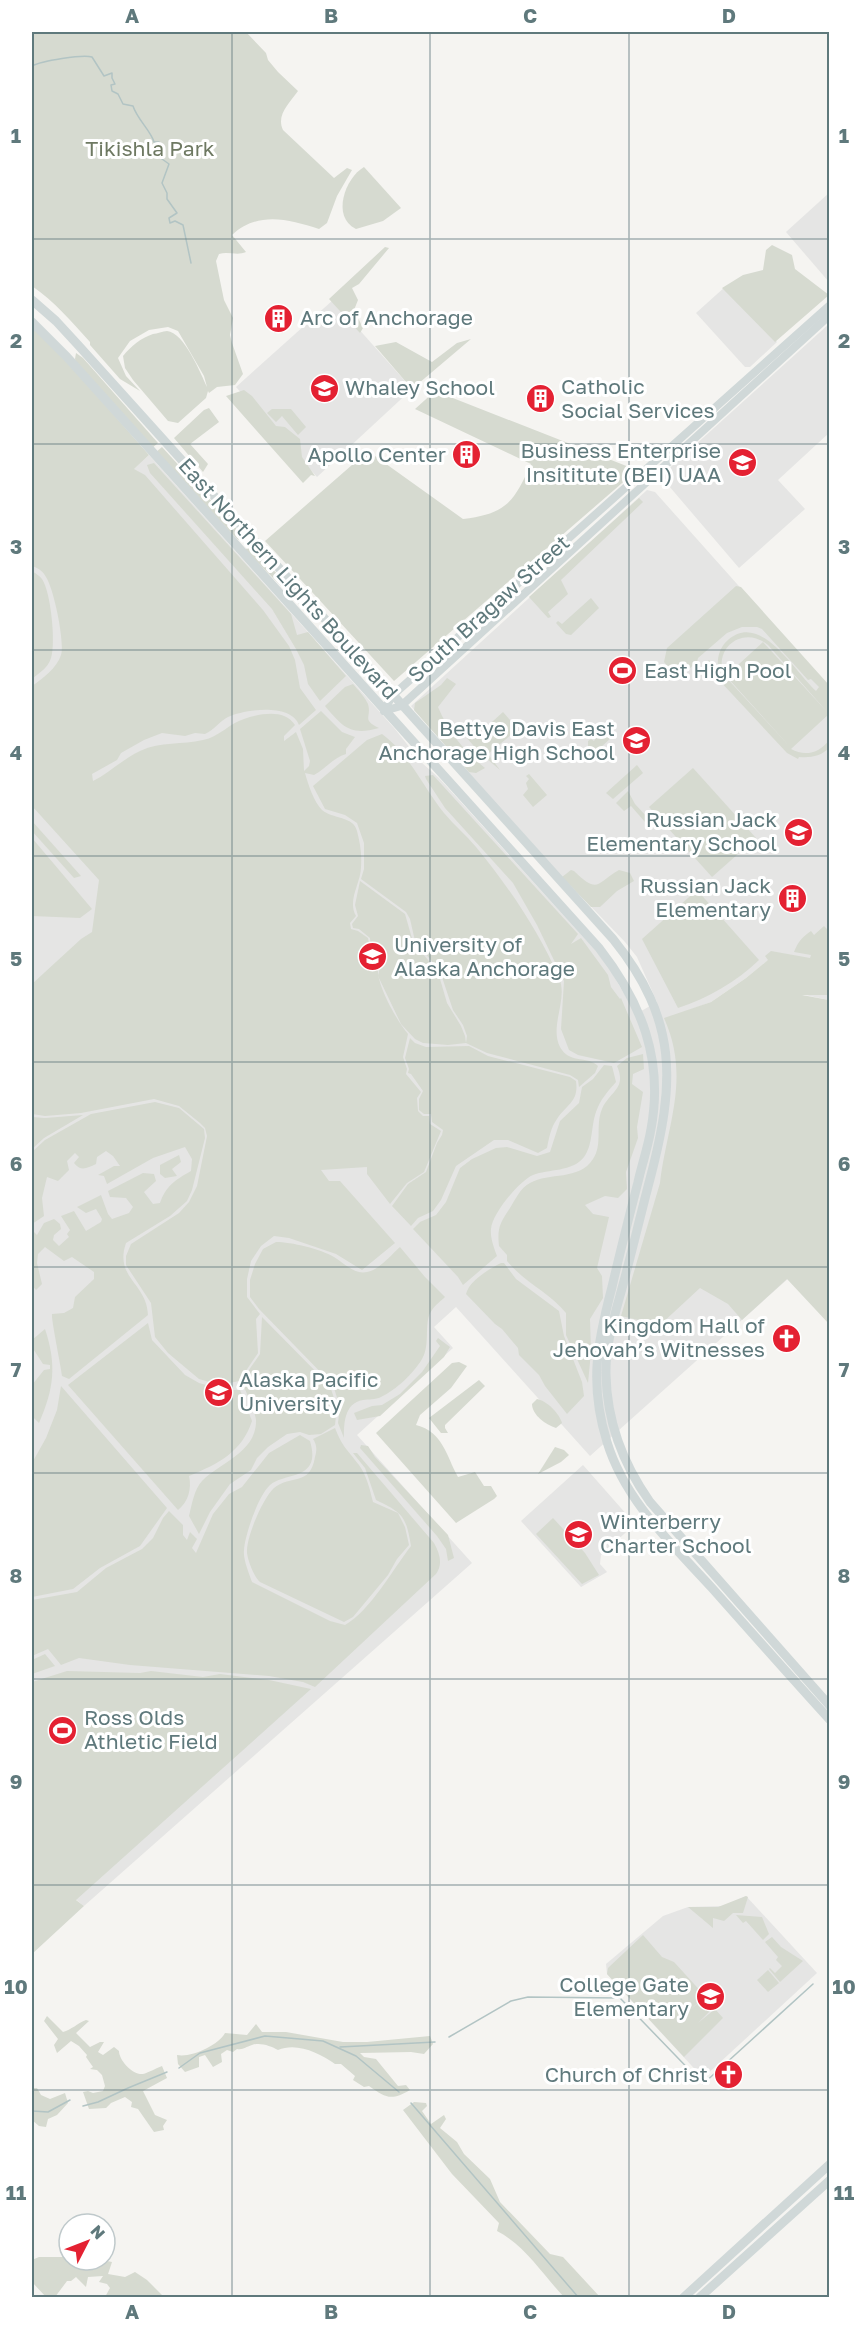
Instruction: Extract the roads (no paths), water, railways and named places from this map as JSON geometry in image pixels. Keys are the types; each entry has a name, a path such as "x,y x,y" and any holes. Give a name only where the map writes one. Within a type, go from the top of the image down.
{"main road":[{"name":"East Northern Lights Boulevard","path":"32,300 80,346 392,696 613,939 627,957 647,991 664,1041 668,1091 660,1141 614,1319 607,1356 607,1391 614,1429 628,1468 650,1502 830,1706"},
{"name":"South Bragaw Street","path":"384,711 392,696 830,305"},
{"name":"South Bragaw Street","path":"384,711 401,706 830,315"},
{"name":"East Northern Lights Boulevard","path":"32,322 67,357 599,948 634,999 645,1027 651,1054 655,1089 654,1108 651,1129 598,1342 597,1402 602,1424 608,1446 624,1482 653,1523 830,1720"},
{"path":"230,540 243,545 255,542"},
{"path":"683,2298 830,2164"},
{"path":"699,2298 830,2180"}],"waterway":[{"path":"32,66 62,58 87,56 92,57 104,76 112,73 115,84 111,85 112,91 118,94 123,104 133,106 154,142 159,142 160,146 157,151 169,164 162,183 167,199 177,213 169,218 170,223 175,221 183,225 191,263"},
{"path":"449,2037 511,2001 528,1997 620,1998 703,2084 813,1984"},
{"path":"179,2068 200,2053 265,2036 323,2041 356,2056 399,2092"},
{"path":"340,2047 435,2042"},
{"path":"83,2106 98,2102 167,2072"},
{"path":"32,2111 48,2112 70,2100"},
{"path":"411,2103 579,2298"}],"place":[{"name":"Arc of Anchorage","path":"279,318"},
{"name":"Whaley School","path":"324,388"},
{"name":"Catholic Social Services","path":"540,399"},
{"name":"Apollo Center","path":"467,455"},
{"name":"Business Enterprise Insititute (BEI) UAA","path":"742,463"},
{"name":"East High Pool","path":"623,671"},
{"name":"Bettye Davis East Anchorage High School","path":"636,741"},
{"name":"Russian Jack Elementary School","path":"798,832"},
{"name":"Russian Jack Elementary","path":"792,898"},
{"name":"University of Alaska Anchorage","path":"373,957"},
{"name":"Kingdom Hall of Jehovah’s Witnesses","path":"786,1338"},
{"name":"Alaska Pacific University","path":"218,1392"},
{"name":"Winterberry Charter School","path":"579,1534"},
{"name":"Ross Olds Athletic Field","path":"63,1730"},
{"name":"College Gate Elementary","path":"710,1997"},
{"name":"Church of Christ","path":"729,2075"}],"park label":[{"name":"Tikishla Park","path":"150,149"}]}
